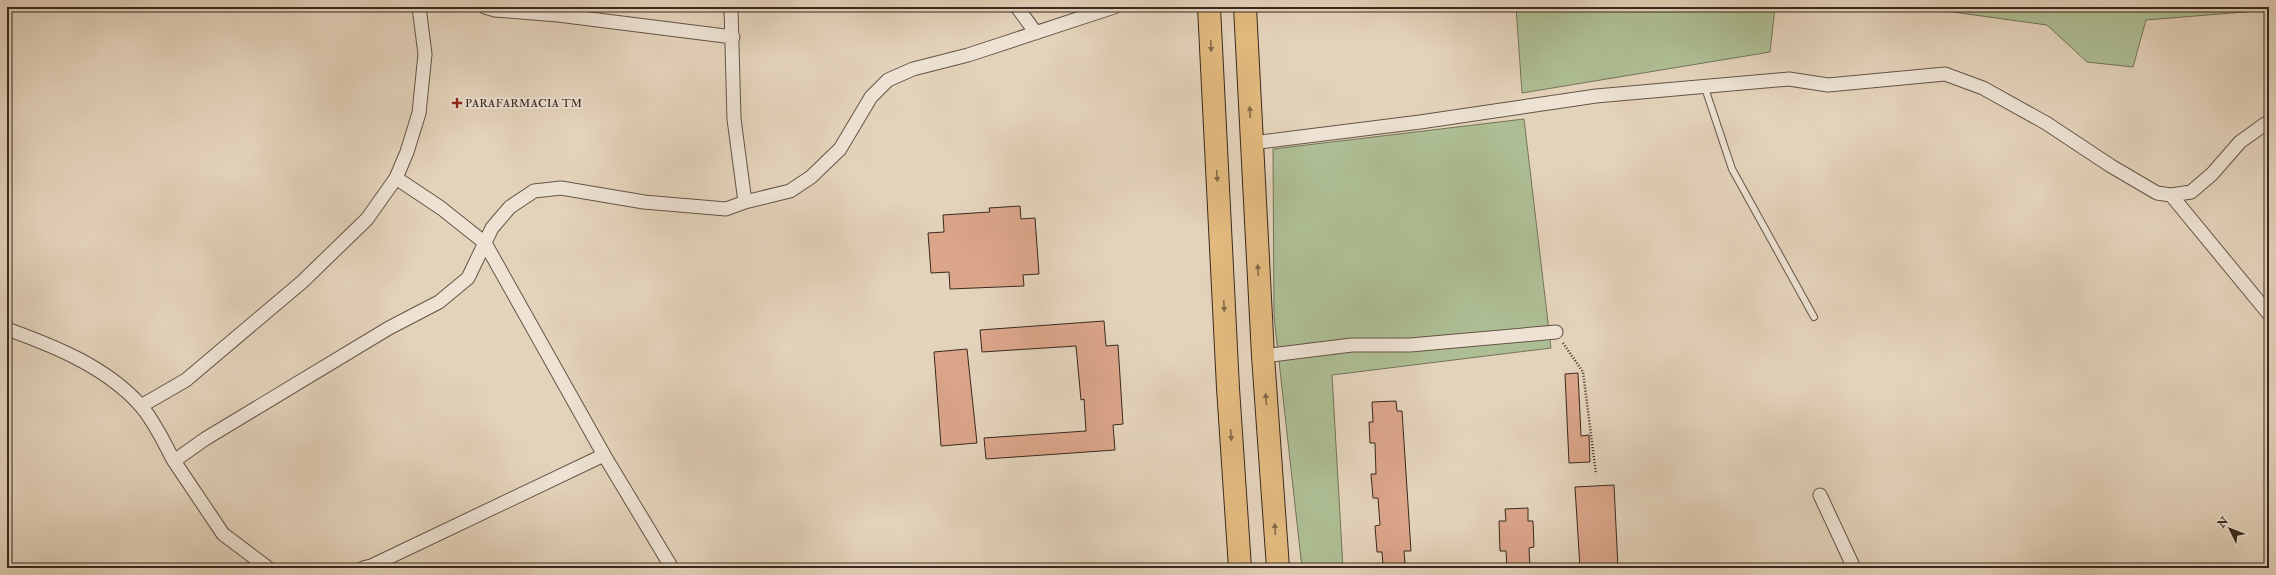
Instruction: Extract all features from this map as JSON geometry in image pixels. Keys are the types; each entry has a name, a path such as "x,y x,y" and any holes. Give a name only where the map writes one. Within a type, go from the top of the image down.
{"highway":[{"path":"1209,7 1228,388 1240,568"},
{"path":"1245,7 1263,356 1278,568"}],"street":[{"path":"141,406 186,380 302,282 367,219 396,178 407,152 419,113 425,54 419,7"},
{"path":"485,7 495,10 734,37"},
{"path":"731,7 734,37 734,119 744,202"},
{"path":"1017,7 1036,33"},
{"path":"174,461 212,434 389,328 439,302 468,278 492,228 510,207 534,192 561,188 644,202 726,210 744,202 790,191 811,177 840,149 871,97 888,80 913,69 968,55 1114,7"},
{"path":"1252,143 1420,122 1596,96 1705,88 1789,79 1828,85 1945,74 1983,88 2046,123 2157,194 2171,195 2191,192 2212,174 2240,142 2265,124 2269,124"},
{"path":"396,178 441,208 485,243 604,455 672,568"},
{"path":"2171,195 2269,314"},
{"path":"7,329 54,346 99,370 141,406 174,461 223,534 268,568"},
{"path":"1263,356 1352,345 1410,345 1556,332"},
{"path":"363,568 371,566 604,455"},
{"path":"1820,495 1854,568"}],"lane":[{"path":"1705,88 1732,169 1814,317"}],"path":[{"path":"1556,332 1582,372 1596,474"}],"green space":[{"path":"1516,7 1775,7 1770,52 1522,93"},
{"path":"1938,7 2269,7 2269,10 2146,20 2133,67 2087,62 2047,25 1938,10"},
{"path":"1524,119 1551,348 1332,375 1343,568 1302,568 1274,316 1273,149"}],"building":[{"path":"1020,206 1021,219 1035,218 1039,274 1023,275 1024,286 950,289 949,272 931,273 928,233 944,232 943,215 990,212 989,208"},
{"path":"1104,321 1106,346 1118,345 1123,424 1113,425 1115,450 986,459 984,438 1086,431 1084,399 1081,400 1076,346 982,352 980,330"},
{"path":"967,349 977,443 941,446 934,352"},
{"path":"1578,373 1581,436 1589,435 1590,462 1569,463 1565,374"},
{"path":"1396,401 1397,411 1402,411 1411,551 1404,551 1405,563 1383,565 1382,552 1377,552 1375,526 1380,525 1378,498 1373,498 1371,474 1376,474 1375,443 1370,443 1369,422 1373,422 1372,402"},
{"path":"1614,485 1618,568 1580,568 1575,487"},
{"path":"1528,508 1528,521 1533,521 1534,547 1529,548 1530,568 1507,568 1506,551 1500,551 1499,521 1506,521 1505,509"}],"waterway":[{"path":"2110,7 2113,9 2139,7"}],"place":[{"name":"PARAFARMACIA TM","path":"457,103"}]}
